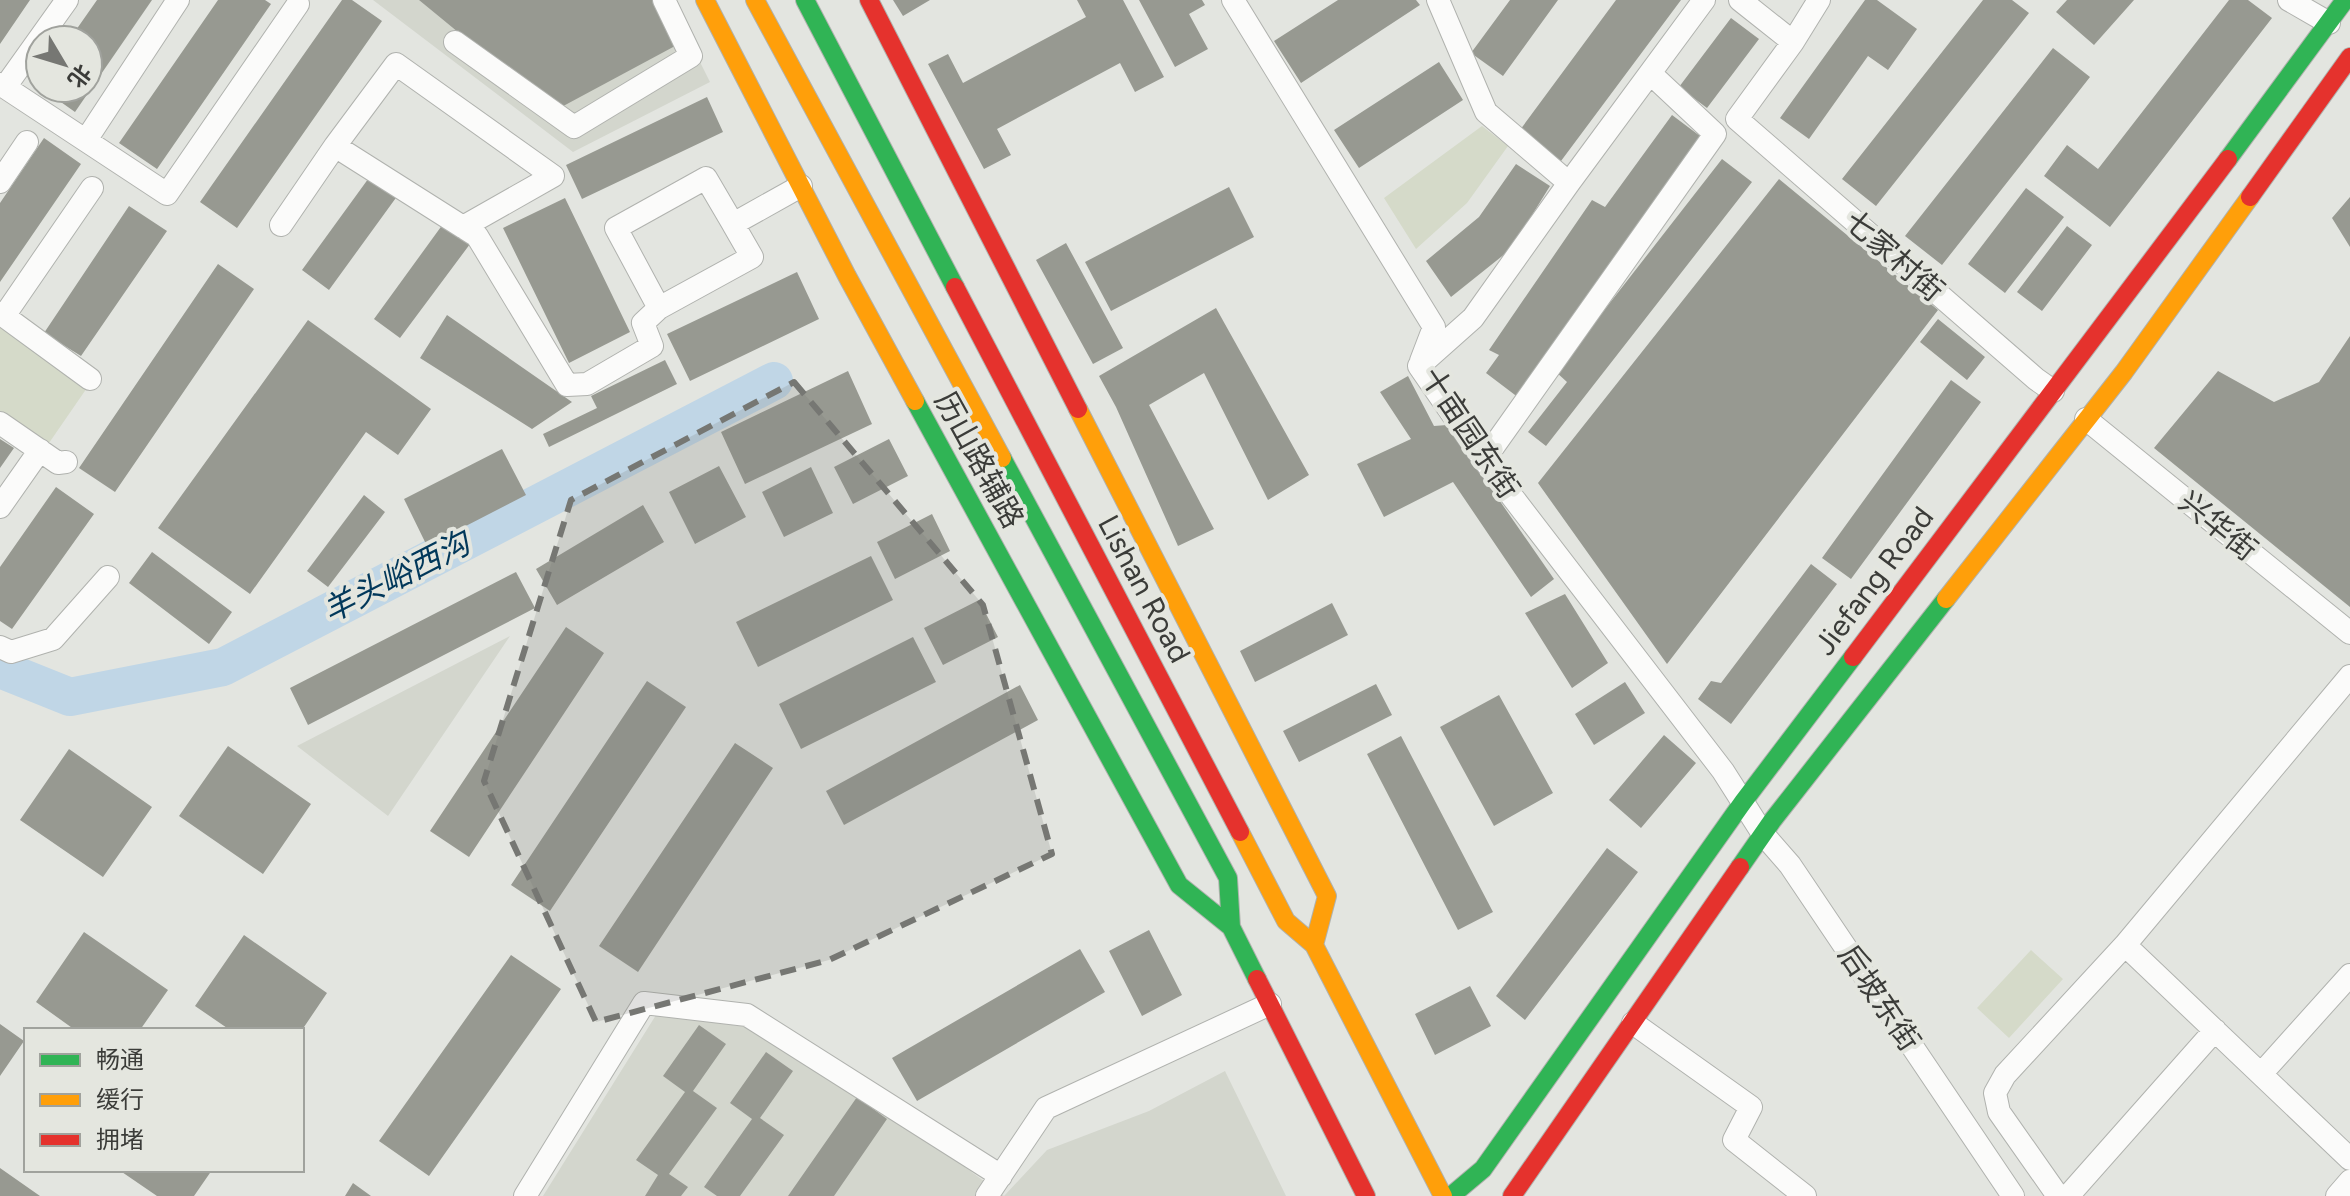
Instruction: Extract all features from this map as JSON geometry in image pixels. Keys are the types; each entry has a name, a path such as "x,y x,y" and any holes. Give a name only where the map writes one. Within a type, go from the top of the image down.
{"main road":[{"name":"历山路辅路","path":"705,0 847,276 1179,885 1231,927"},
{"name":"Lishan Road","path":"755,0 1228,878 1231,927 1366,1196"},
{"name":"Lishan Road","path":"805,0 1286,921 1314,945 1443,1196"},
{"path":"869,0 1327,896 1314,945"},
{"name":"Jiefang Road","path":"1451,1196 1483,1169 1743,802 2345,0"},
{"path":"1512,1196 1763,834 2129,364 2350,57"}],"street":[{"path":"67,0 3,86 167,194 298,4"},
{"path":"86,140 178,0"},
{"path":"455,42 574,127 691,56 664,0"},
{"name":"十亩园东街","path":"1233,0 1434,327 1419,366 1484,460 1723,771 1743,802"},
{"path":"1438,0 1486,112 1569,183"},
{"path":"1419,366 1473,318 1704,0"},
{"path":"1740,0 1793,42 1819,0"},
{"path":"2289,0 2329,23"},
{"name":"七家村街","path":"1793,42 1737,119 2053,391"},
{"path":"281,225 396,64 553,176 463,227"},
{"path":"1484,460 1715,134 1651,74"},
{"path":"0,182 27,142"},
{"path":"335,146 477,236 567,385 587,384 652,346 643,323 659,308 752,257 706,178 616,228 659,308"},
{"path":"733,224 801,186"},
{"path":"90,379 2,314 92,188"},
{"name":"兴华街","path":"2086,419 2350,633"},
{"path":"0,423 58,463 66,462"},
{"path":"0,507 40,450"},
{"path":"0,647 11,652 53,639 108,577"},
{"path":"2058,1196 1999,1112 1995,1093 2005,1075 2125,945 2350,676"},
{"name":"后坡东街","path":"1743,802 1763,834 1790,865 2013,1196"},
{"path":"2125,945 2350,1159"},
{"path":"2261,1074 2350,975"},
{"path":"525,1196 644,1003 747,1015 1001,1176"},
{"path":"987,1196 1046,1108 1270,1004"},
{"path":"1633,1023 1751,1107 1734,1140 1805,1196"},
{"path":"2068,1196 2215,1030"},
{"path":"2337,1196 2350,1181"}],"highlighted area":[{"path":"794,382 983,605 1052,854 829,960 596,1022 484,781 571,500"}],"shaded area":[{"path":"373,0 669,0 710,82 573,152"},
{"path":"510,636 388,816 297,746"},
{"path":"656,1015 747,1027 908,1125 1004,1196 543,1196"},
{"path":"1225,1071 1286,1196 1004,1196 1047,1150 1149,1111"}],"green space":[{"path":"1482,126 1508,146 1467,203 1416,249 1384,198"},
{"path":"0,322 89,385 49,443 0,411"},
{"path":"2031,950 2063,979 2009,1038 1977,1008"}],"building":[{"path":"0,0 30,0 0,44"},
{"path":"97,0 152,0 104,70 104,24 80,24"},
{"path":"218,0 265,0 271,4 157,169 119,143"},
{"path":"342,0 352,0 382,21 237,228 200,202"},
{"path":"419,0 654,0 675,46 554,111"},
{"path":"893,0 930,0 903,16"},
{"path":"1077,0 1123,0 1164,77 1135,92 1120,63 997,129 1011,155 984,169 928,64 948,54 963,83 1086,17"},
{"path":"1139,0 1202,0 1205,5 1189,14 1208,49 1175,67"},
{"path":"1338,0 1416,0 1420,5 1301,83 1274,41"},
{"path":"1510,0 1558,0 1503,76 1471,53"},
{"path":"1616,0 1681,0 1561,161 1520,130"},
{"path":"1865,0 1877,0 1917,29 1888,70 1868,56 1809,139 1780,118"},
{"path":"1983,0 2012,0 2029,13 1876,206 1842,179"},
{"path":"2067,0 2134,0 2094,45 2056,12"},
{"path":"2229,0 2248,0 2272,18 2110,227 2044,176 2067,145 2098,169"},
{"path":"1731,18 1759,39 1707,108 1679,87"},
{"path":"2053,48 2090,77 1942,265 1905,236"},
{"path":"1439,62 1463,100 1359,168 1334,130"},
{"path":"707,97 723,132 582,199 566,165"},
{"path":"64,104 80,104 75,112"},
{"path":"1672,115 1700,136 1519,398 1486,373 1499,355 1489,350 1592,200 1605,207"},
{"path":"44,138 81,164 0,282 0,203"},
{"path":"1722,159 1752,182 1546,446 1528,432 1567,382 1556,372"},
{"path":"1516,164 1550,186 1511,249 1451,297 1426,261 1479,217"},
{"path":"371,175 398,195 329,290 302,270"},
{"path":"1779,179 1938,310 1667,664 1538,483"},
{"path":"1229,187 1254,237 1111,311 1085,262"},
{"path":"2026,188 2064,217 2005,293 1968,264"},
{"path":"2350,197 2350,247 2332,218"},
{"path":"565,198 630,332 569,363 503,228"},
{"path":"129,206 167,231 81,356 44,333"},
{"path":"443,224 470,244 400,338 374,319"},
{"path":"2067,226 2092,245 2042,311 2017,292"},
{"path":"1066,243 1123,348 1093,364 1036,260"},
{"path":"218,264 254,289 115,492 79,468"},
{"path":"797,272 819,319 690,381 667,334"},
{"path":"1216,308 1309,475 1268,500 1204,373 1149,405 1214,529 1178,546 1099,376"},
{"path":"447,315 572,402 532,429 420,358"},
{"path":"1938,319 1985,357 1967,380 1920,342"},
{"path":"308,320 431,409 398,455 366,432 250,594 158,528"},
{"path":"2350,336 2350,607 2154,448 2218,371 2274,402 2319,382"},
{"path":"665,360 677,384 549,447 543,434 597,408 591,396"},
{"path":"848,371 872,424 745,484 721,432"},
{"path":"1408,376 1434,426 1447,425 1554,579 1531,597 1453,482 1384,517 1357,464 1411,439 1380,392"},
{"path":"1951,380 1981,402 1851,579 1822,558"},
{"path":"0,439 14,448 0,468"},
{"path":"889,439 908,476 853,504 834,467"},
{"path":"502,449 526,495 427,546 404,499"},
{"path":"719,466 746,517 695,544 669,492"},
{"path":"811,467 833,513 784,537 762,492"},
{"path":"56,487 94,514 12,629 0,621 0,567"},
{"path":"364,495 385,512 328,587 307,571"},
{"path":"643,505 664,542 557,605 536,569"},
{"path":"932,514 950,551 895,579 877,542"},
{"path":"152,552 232,612 209,644 129,583"},
{"path":"871,556 893,600 758,667 736,622"},
{"path":"1811,564 1837,584 1731,724 1698,699 1711,681 1721,683"},
{"path":"516,572 535,608 308,725 290,688"},
{"path":"1565,594 1608,663 1572,688 1525,613"},
{"path":"979,600 998,637 943,665 924,628"},
{"path":"1332,603 1348,635 1255,682 1240,651"},
{"path":"566,627 604,653 469,857 430,831"},
{"path":"913,637 936,682 801,749 779,704"},
{"path":"647,681 686,707 550,911 511,885"},
{"path":"1625,682 1645,713 1594,745 1575,714"},
{"path":"1376,684 1392,715 1299,762 1283,731"},
{"path":"1020,685 1038,720 844,825 826,791"},
{"path":"1499,695 1553,793 1494,826 1440,727"},
{"path":"1664,735 1696,763 1641,828 1609,800"},
{"path":"1401,736 1493,912 1458,930 1367,754"},
{"path":"735,743 773,768 638,972 599,946"},
{"path":"228,746 311,804 263,874 179,816"},
{"path":"69,749 152,807 103,877 20,820"},
{"path":"1607,848 1638,872 1525,1020 1496,996"},
{"path":"1149,930 1182,995 1142,1016 1109,951"},
{"path":"84,932 168,990 141,1028 72,1028 36,1002"},
{"path":"244,935 327,993 303,1028 227,1028 195,1006"},
{"path":"1080,949 1105,992 917,1101 892,1058"},
{"path":"511,955 561,989 429,1176 379,1141"},
{"path":"1470,986 1491,1026 1435,1055 1415,1014"},
{"path":"0,1024 24,1041 0,1076"},
{"path":"699,1025 726,1044 693,1091 717,1108 669,1174 688,1187 681,1196 645,1196 658,1175 636,1160 685,1092 663,1076"},
{"path":"766,1052 793,1071 760,1118 784,1135 740,1196 717,1196 704,1187 752,1119 730,1103"},
{"path":"857,1097 887,1119 834,1196 788,1196"},
{"path":"0,1168 40,1196 0,1196"},
{"path":"122,1172 211,1172 194,1196 157,1196"},
{"path":"353,1183 371,1196 345,1196"}],"waterway":[{"name":"羊头峪西沟","path":"0,669 70,697 223,667 774,381"}],"traffic: fast":[{"path":"805,0 955,287"},
{"path":"2228,159 2345,0"},
{"path":"915,401 1179,885 1231,927"},
{"path":"1002,458 1228,878 1231,927 1257,979"},
{"path":"1740,867 1772,821 1946,599"},
{"path":"1451,1196 1483,1169 1743,802 1853,657"}],"traffic: slow":[{"path":"705,0 915,401"},
{"path":"755,0 1002,458"},
{"path":"1946,599 2124,372 2250,197"},
{"path":"1078,409 1327,896 1314,945"},
{"path":"1240,832 1286,921 1314,945 1443,1196"}],"traffic: jam":[{"path":"869,0 1078,409"},
{"path":"2250,197 2350,57"},
{"path":"1853,657 2228,159"},
{"path":"955,287 1240,832"},
{"path":"1512,1196 1740,867"},
{"path":"1257,979 1366,1196"}]}
